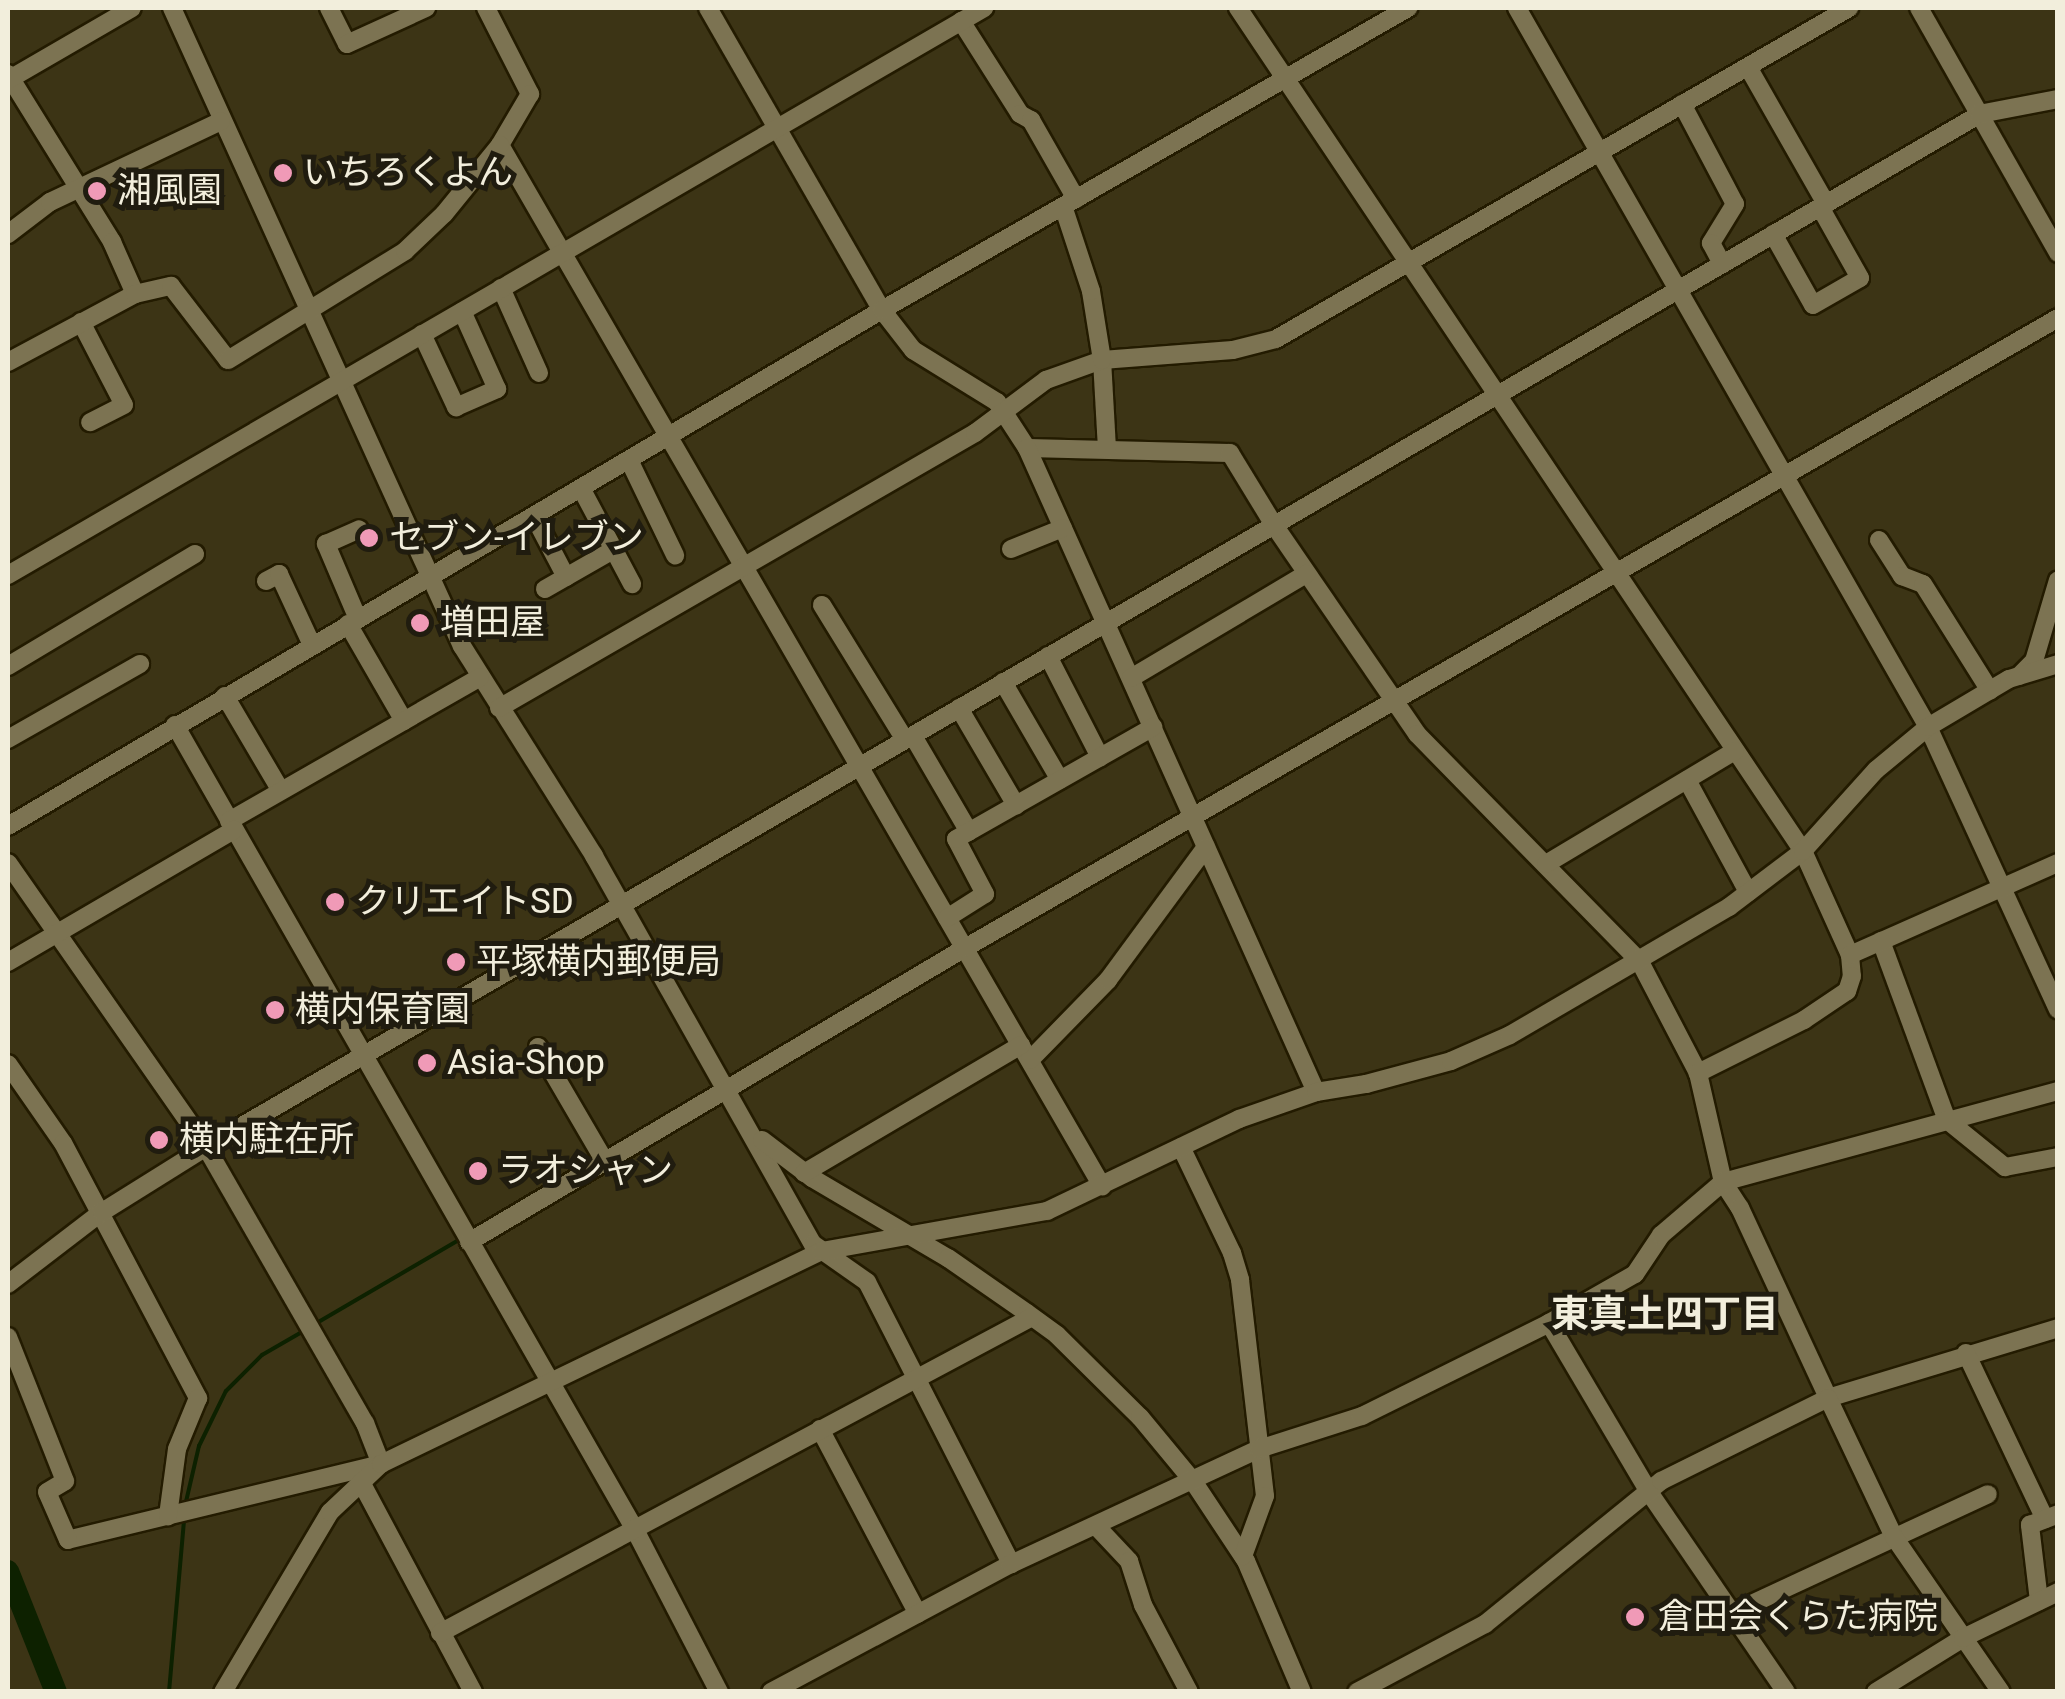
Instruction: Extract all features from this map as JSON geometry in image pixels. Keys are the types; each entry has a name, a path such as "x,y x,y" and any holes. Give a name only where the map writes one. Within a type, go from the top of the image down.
{"street":[{"path":"132,8 8,78 112,242 134,294"},
{"path":"172,8 428,576 480,677 623,907 813,1244 867,1282 1012,1564"},
{"path":"329,8 347,44 426,8"},
{"path":"8,362 134,294 170,286 228,360 405,251 444,214 500,145 530,94 486,8"},
{"path":"708,8 882,310 913,350 1005,411 1027,448 1316,1092"},
{"path":"8,576 984,8"},
{"path":"1238,8 1803,852 1850,955 1847,991 1804,1020 1698,1073"},
{"path":"8,826 882,310 1408,8"},
{"path":"1516,8 1928,727 2058,1008"},
{"path":"499,708 975,433 1046,380 1102,360 1233,350 1276,338 1849,8"},
{"path":"1918,8 2058,253"},
{"path":"961,21 1020,114 1031,120 1070,202 1102,360 1107,449"},
{"path":"1748,66 1860,278 1813,305 1773,234"},
{"path":"8,1284 102,1212 206,1147 1980,114 2058,100"},
{"path":"1682,104 1734,204 1711,242 1722,264"},
{"path":"8,234 76,188 222,121"},
{"path":"500,145 1102,1186"},
{"path":"501,288 539,373"},
{"path":"422,334 456,407 497,388 462,310"},
{"path":"469,1242 965,948 2058,318"},
{"path":"81,322 124,406 90,422"},
{"path":"1027,448 1230,454 1306,574 1417,734 1640,962 1698,1073 1723,1182 1740,1208 1894,1537 2000,1692"},
{"path":"629,460 674,556"},
{"path":"581,488 632,584"},
{"path":"534,516 566,576"},
{"path":"1011,548 1063,528"},
{"path":"359,529 326,544 353,621 404,721"},
{"path":"1879,540 1902,576 1923,584 1990,691"},
{"path":"545,589 614,550"},
{"path":"8,666 196,554"},
{"path":"266,582 279,574 312,645"},
{"path":"1131,678 1306,574"},
{"path":"2018,677 2034,661 2058,580"},
{"path":"822,605 969,832"},
{"path":"1048,656 1100,757"},
{"path":"8,740 140,664"},
{"path":"8,1337 65,1481 47,1492 68,1540 381,1464 822,1251 1047,1211 1239,1119 1316,1092 1366,1084 1452,1061 1510,1035 1640,962 1803,852 1876,770 1928,727 2018,677 2058,664"},
{"path":"8,962 231,826 281,791 480,677"},
{"path":"1003,682 1060,780"},
{"path":"226,696 281,791"},
{"path":"959,708 1016,805"},
{"path":"174,725 634,1528 719,1692"},
{"path":"947,918 985,894 956,839 1153,728"},
{"path":"1546,864 1735,752"},
{"path":"1687,780 1748,892"},
{"path":"804,1172 1025,1053 1108,980 1206,847"},
{"path":"8,862 206,1147 365,1423 381,1464"},
{"path":"1850,955 2058,863"},
{"path":"1881,941 1947,1120 2005,1167 2058,1157"},
{"path":"538,1046 604,1160"},
{"path":"8,1064 63,1143 198,1398 177,1450 168,1516"},
{"path":"771,1692 1012,1564 1260,1449 1362,1416 1550,1323 1636,1274 1661,1235 1723,1182 2058,1091"},
{"path":"748,1126 804,1172 906,1234 1057,1335 1140,1417 1193,1482 1243,1556 1302,1692"},
{"path":"1181,1147 1232,1253 1240,1280 1265,1496 1243,1556"},
{"path":"440,1632 1032,1317"},
{"path":"1550,1323 1649,1492 1786,1692"},
{"path":"1358,1692 1426,1660 1485,1624 1661,1481 1828,1398 2058,1328"},
{"path":"1966,1353 2051,1517 2030,1525 2039,1601"},
{"path":"820,1429 918,1614"},
{"path":"223,1692 330,1512 381,1464"},
{"path":"361,1482 474,1692"},
{"path":"1732,1613 1988,1494"},
{"path":"1097,1526 1129,1562 1143,1606 1189,1692"},
{"path":"1876,1692 1963,1638 2058,1592"}],"waterway":[{"path":"407,1114 474,1230"},
{"path":"315,1324 462,1238"},
{"path":"185,1506 199,1446 226,1391 262,1355 307,1329"},
{"path":"169,1692 184,1520"},
{"path":"8,1571 56,1692"}],"place":[{"name":"いちろくよん","path":"283,173"},
{"name":"湘風園","path":"97,191"},
{"name":"セブン-イレブン","path":"369,538"},
{"name":"増田屋","path":"420,623"},
{"name":"クリエイトSD","path":"335,902"},
{"name":"平塚横内郵便局","path":"456,962"},
{"name":"横内保育園","path":"275,1010"},
{"name":"Asia-Shop","path":"427,1063"},
{"name":"横内駐在所","path":"159,1140"},
{"name":"ラオシャン","path":"478,1171"},
{"name":"倉田会くらた病院","path":"1635,1617"}],"district":[{"name":"東真土四丁目","path":"1665,1315"}]}
